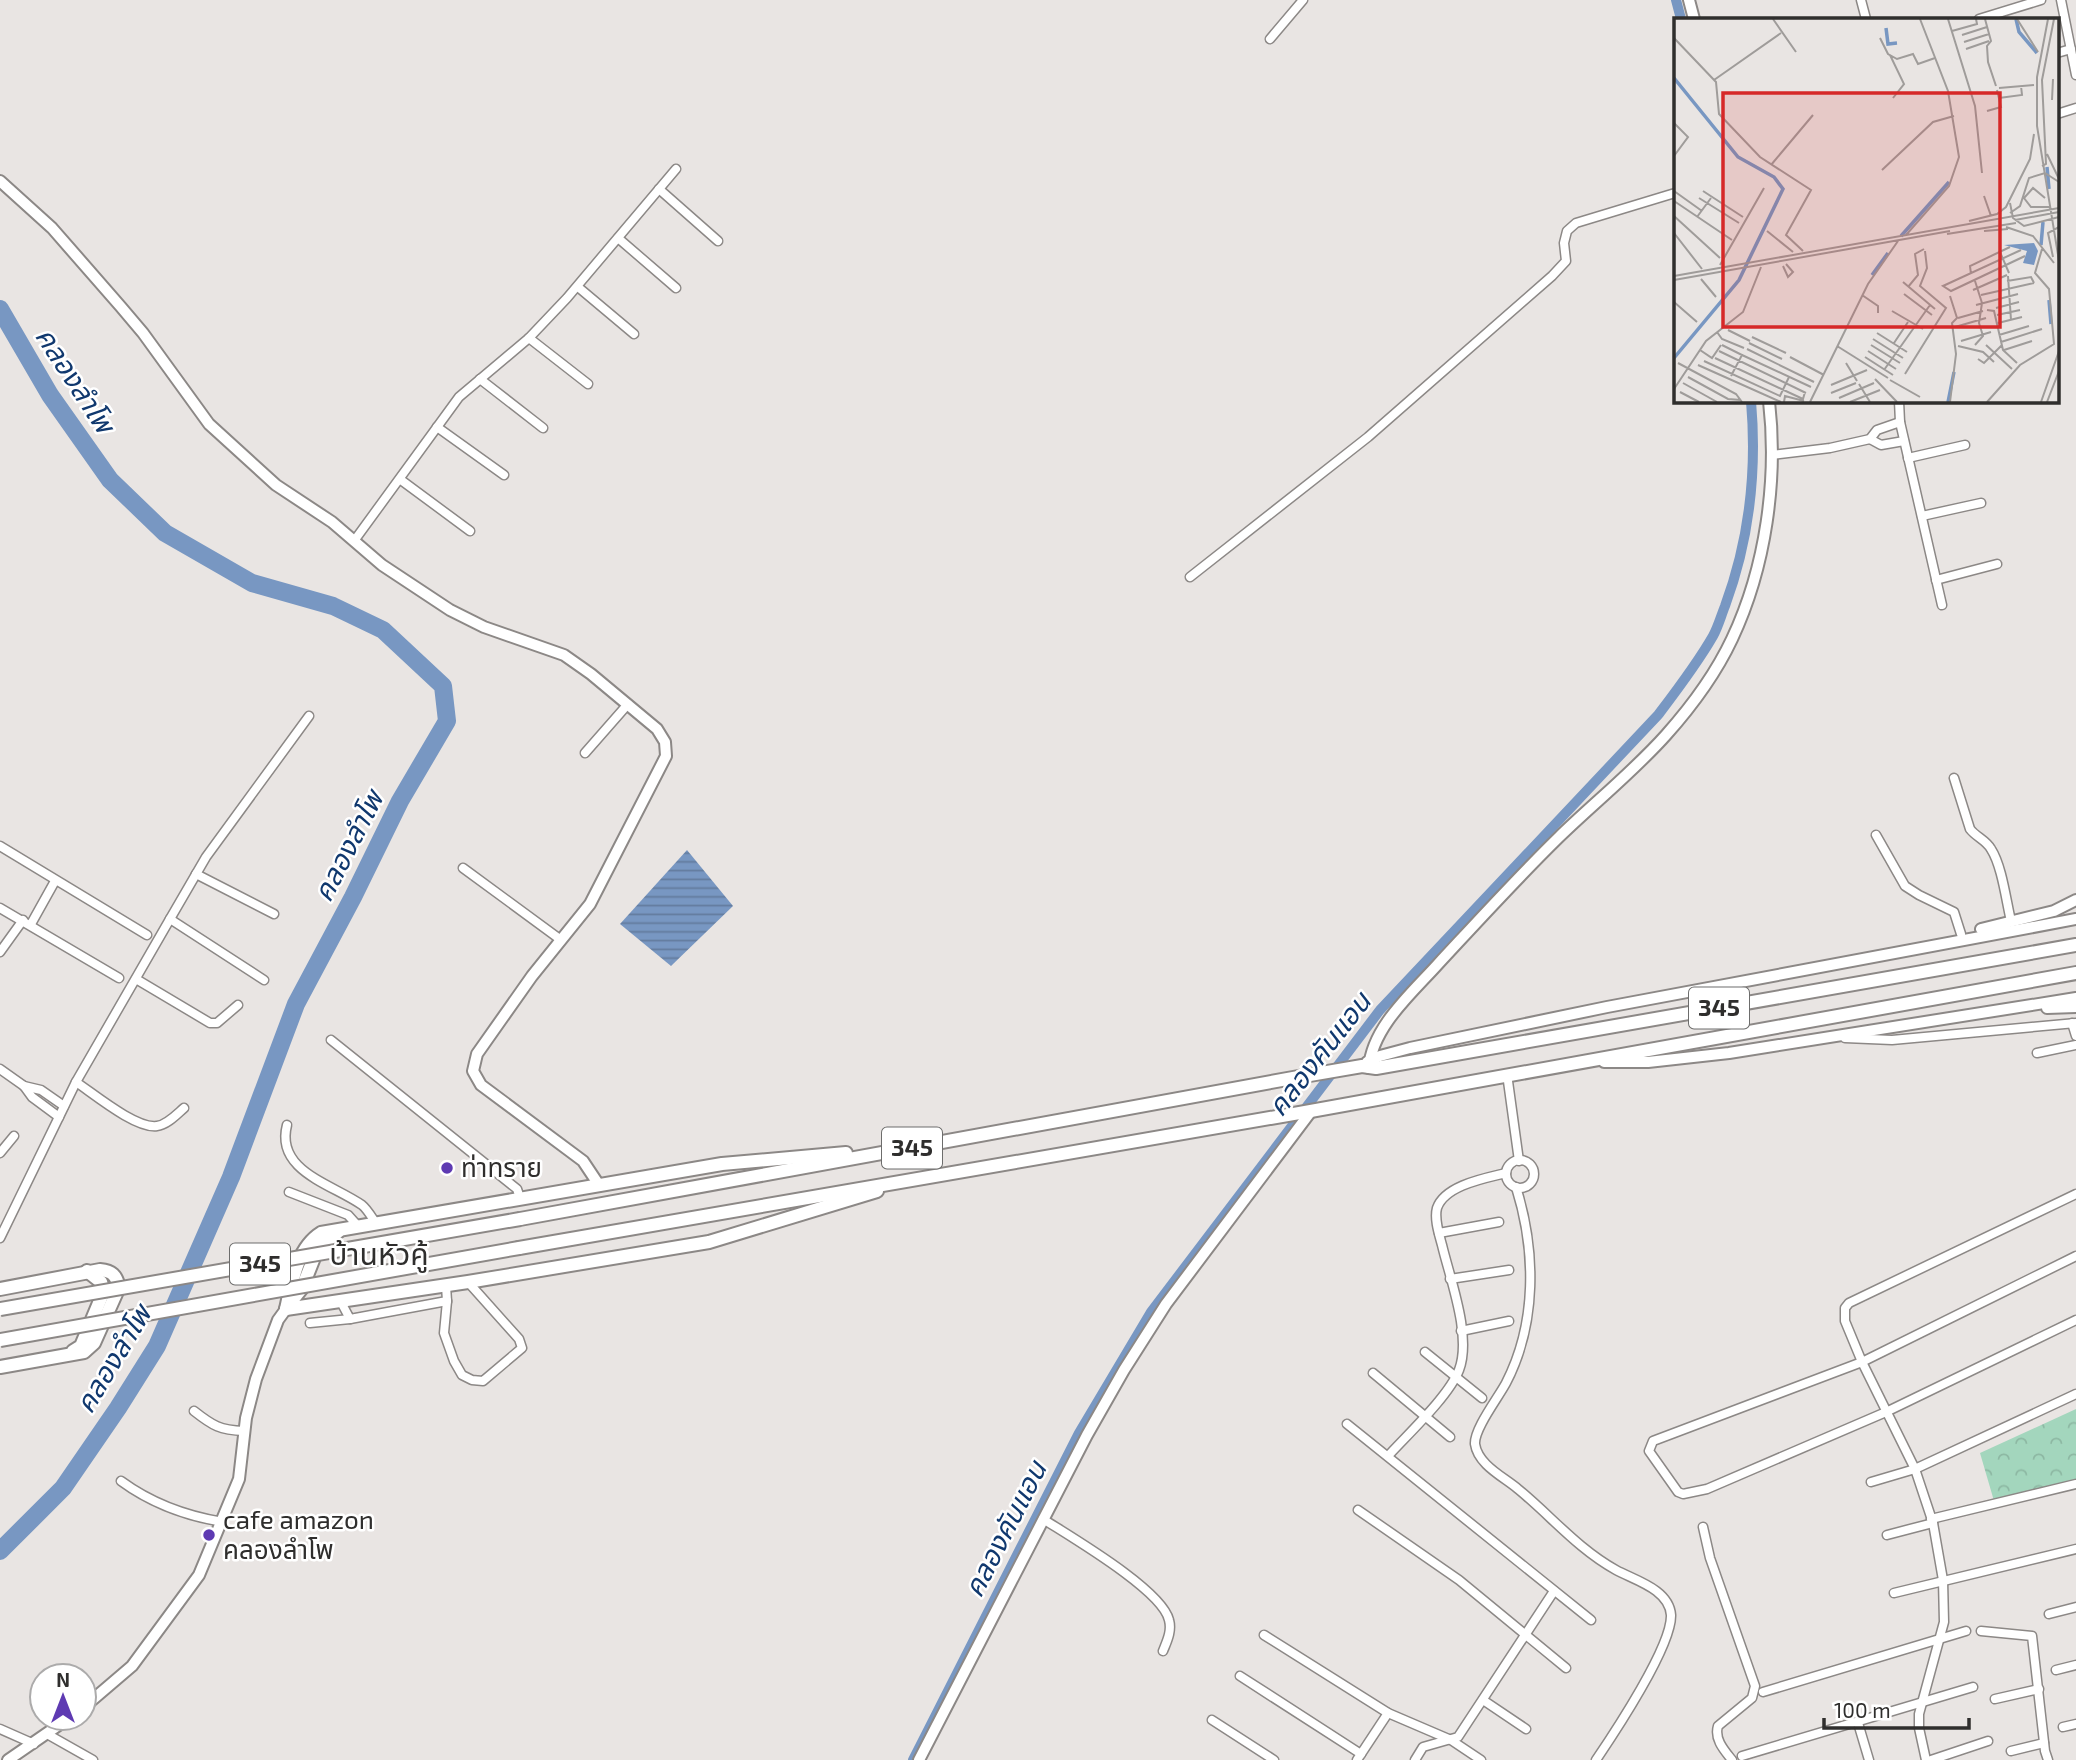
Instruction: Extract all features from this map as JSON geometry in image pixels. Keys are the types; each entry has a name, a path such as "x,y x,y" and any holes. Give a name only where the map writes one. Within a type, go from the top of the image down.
{"main road":[{"name":"345","path":"0,1309 520,1219 1363,1065 2076,945"},
{"name":"345","path":"0,1340 1308,1111 2076,973"},
{"path":"286,1309 302,1288 317,1250 351,1226 722,1164 926,1145"},
{"path":"694,1168 700,1170 702,1176 699,1186"},
{"path":"286,1309 446,1286 688,1245 746,1231 872,1193 896,1181"},
{"path":"679,1221 691,1227 694,1233 688,1245"},
{"path":"0,1289 87,1271 101,1282 104,1291 81,1346 66,1355 0,1367"}],"street":[{"path":"1270,39 1303,0"},
{"path":"1689,0 1694,18"},
{"path":"1861,0 1866,18"},
{"path":"1982,18 2041,0"},
{"path":"2060,0 2072,38 2071,49 2076,75"},
{"path":"2058,53 2071,49"},
{"path":"2058,114 2076,108"},
{"path":"355,541 459,397 529,338 578,287 676,169"},
{"path":"0,181 52,228 121,307 209,424 276,485 323,516 382,565 450,610 484,627 564,655 628,704 657,729 665,742 666,756 590,904 477,1054 472,1070 481,1085 583,1161 599,1185"},
{"path":"659,189 718,241"},
{"path":"1190,577 1368,437 1552,276 1566,261 1564,243 1567,230 1576,223 1674,193"},
{"path":"618,238 676,288"},
{"path":"578,287 634,334"},
{"path":"529,338 588,384"},
{"path":"480,379 543,428"},
{"path":"1363,1065 1387,1024 1423,981 1558,837 1665,736 1693,701 1732,639 1750,593 1765,534 1772,455 1769,402"},
{"path":"1899,402 1904,441 1942,604"},
{"path":"1772,455 1830,448 1870,439 1877,430 1900,422"},
{"path":"438,427 504,475"},
{"path":"1870,439 1881,445 1904,441"},
{"path":"1908,458 1965,445"},
{"path":"401,480 470,531"},
{"path":"1922,516 1981,503"},
{"path":"1936,580 1997,564"},
{"path":"585,753 628,704"},
{"path":"0,1238 76,1082 196,874 248,797 309,716"},
{"path":"1954,778 1970,829 1985,840 1995,856 2011,922"},
{"path":"1875,835 1900,881 1919,895 1954,912 1961,934"},
{"path":"0,846 147,935"},
{"path":"463,868 561,940"},
{"path":"196,874 274,914"},
{"path":"0,952 27,922 55,881"},
{"path":"1797,971 2011,922 2054,911 2076,900"},
{"path":"0,908 119,978"},
{"name":"345","path":"1363,1065 1410,1048 1594,1010 2076,918"},
{"path":"170,919 264,980"},
{"path":"136,979 210,1023 217,1023 238,1006"},
{"name":"345","path":"1573,1062 1684,1059 1836,1038 2076,998"},
{"path":"1985,1013 2076,1007"},
{"path":"1836,1038 1892,1040 2074,1023 2076,1036"},
{"path":"331,1040 517,1189 520,1198"},
{"path":"2037,1053 2076,1045"},
{"path":"0,1069 24,1086 32,1097 59,1118"},
{"path":"1507,1074 1519,1161"},
{"path":"76,1082 134,1120 148,1126 158,1126 184,1108"},
{"path":"24,1086 41,1090 64,1106"},
{"path":"919,1760 1087,1435 1149,1329 1308,1111"},
{"path":"287,1125 284,1137 286,1148 295,1164 324,1184 365,1206 375,1222"},
{"path":"0,1153 14,1136"},
{"path":"1516,1187 1528,1185 1533,1178 1530,1166 1519,1161 1510,1165 1506,1173 1508,1182 1516,1187 1526,1219 1529,1312 1507,1381 1476,1434 1475,1446 1490,1468 1545,1511 1570,1537 1615,1569 1648,1586 1665,1599 1671,1615 1663,1645 1627,1715 1596,1760"},
{"path":"1388,1456 1446,1391 1459,1370 1463,1344 1439,1233 1437,1208 1447,1196 1469,1182 1506,1173"},
{"path":"289,1192 348,1215 351,1226"},
{"path":"1988,1741 1929,1760 1919,1728 1921,1703 1944,1622 1943,1580 1932,1521 1914,1469 1862,1362 1844,1308 1849,1303 2075,1198"},
{"path":"1439,1233 1499,1222"},
{"path":"2076,1256 1862,1362 1653,1441 1650,1451 1674,1488 1683,1494 1707,1489 1886,1412 2076,1320"},
{"path":"1450,1279 1509,1270"},
{"path":"446,1286 444,1333 454,1361 462,1375 483,1381 522,1348 519,1339 468,1282"},
{"path":"310,1323 350,1319 447,1301"},
{"path":"341,1302 350,1319"},
{"path":"98,1695 132,1666 199,1575 239,1479 244,1431 256,1379 278,1320 286,1309"},
{"path":"1461,1331 1509,1321"},
{"path":"1425,1352 1482,1398"},
{"path":"1373,1373 1450,1437"},
{"path":"1871,1482 1914,1469 2076,1394"},
{"path":"194,1411 213,1426 224,1430 244,1431"},
{"path":"1347,1424 1591,1620"},
{"path":"121,1481 143,1497 159,1504 204,1519 223,1522"},
{"path":"1887,1535 2076,1484"},
{"path":"1358,1510 1459,1580 1566,1668"},
{"path":"1043,1519 1127,1575 1157,1600 1169,1617 1170,1626 1163,1651"},
{"path":"1703,1527 1710,1558 1755,1686 1752,1698 1717,1730 1719,1742 1732,1760"},
{"path":"1894,1592 2076,1549"},
{"path":"1415,1760 1423,1747 1458,1737 1554,1591"},
{"path":"2049,1614 2076,1607"},
{"path":"1763,1692 1966,1631"},
{"path":"1981,1631 2032,1636 2048,1760"},
{"path":"1264,1635 1388,1713 1451,1740 1481,1760"},
{"path":"2056,1670 2076,1665"},
{"path":"1240,1676 1359,1757 1388,1713"},
{"path":"1742,1756 1973,1688"},
{"path":"1995,1699 2039,1689"},
{"path":"1483,1700 1526,1729"},
{"path":"1212,1720 1274,1760"},
{"path":"1858,1723 1869,1760"},
{"path":"2063,1727 2076,1724"},
{"path":"0,1729 34,1744"},
{"path":"8,1760 50,1732"},
{"path":"47,1734 93,1760"},
{"path":"2011,1751 2044,1743"}],"green space":[{"path":"2076,1409 2076,1480 1994,1501 1980,1453"}],"water":[{"path":"687,850 733,906 671,966 620,924"}],"waterway":[{"name":"คลองคันแอน","path":"1676,0 1681,18"},
{"name":"คลองลำโพ","path":"0,309 50,395 110,480 165,533 252,583 333,606 383,630 443,686 447,721 400,801 296,1004 231,1177 157,1346 63,1488 0,1551"},
{"name":"คลองคันแอน","path":"913,1760 1079,1433 1151,1312 1380,1010 1658,715 1707,646 1718,625 1733,581 1745,531 1752,479 1751,402"}],"place":[{"name":"ท่าทราย","path":"447,1168"},
{"name":"cafe amazon คลองลำโพ","path":"209,1535"}],"district":[{"name":"บ้านหัวคู้","path":"379,1255"}]}
